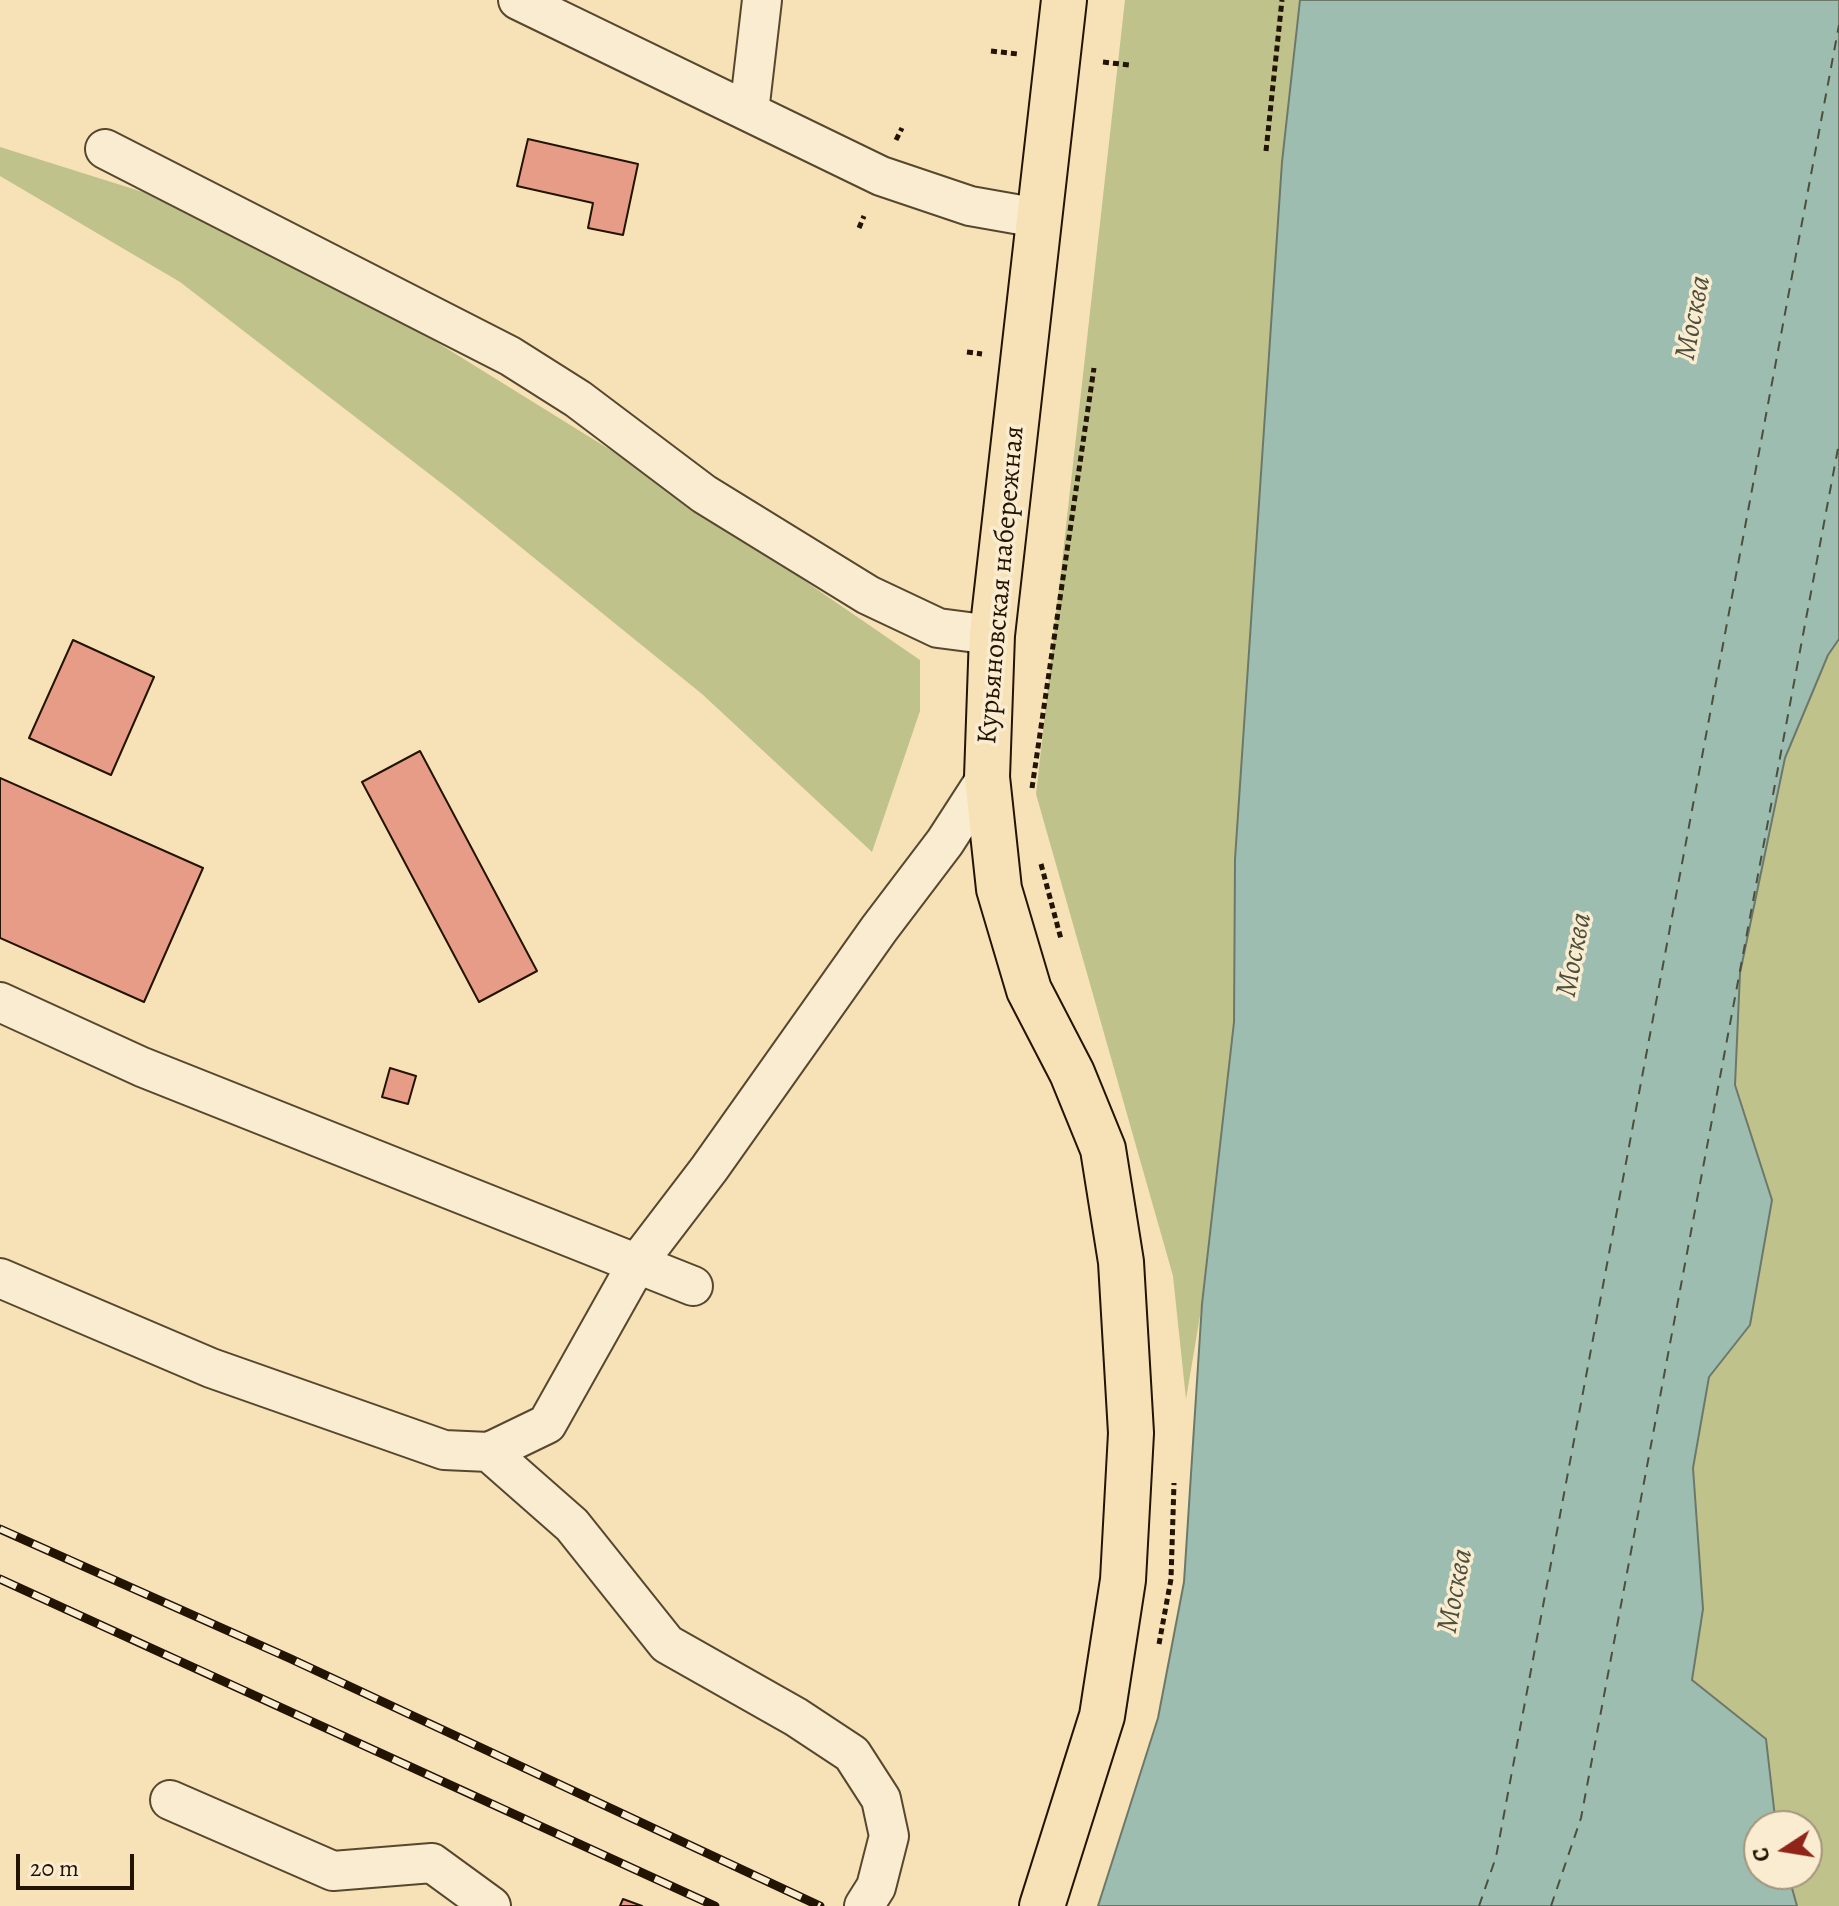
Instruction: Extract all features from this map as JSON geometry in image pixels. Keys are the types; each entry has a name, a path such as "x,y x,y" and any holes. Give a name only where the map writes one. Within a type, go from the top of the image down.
{"main road":[{"name":"Курьяновская набережная","path":"1042,1906 1102,1716 1123,1580 1131,1433 1121,1262 1103,1149 1072,1073 1029,990 999,889 987,777 992,635 1064,0"}],"street":[{"path":"518,0 881,176 970,206 1038,218"},
{"path":"749,112 762,0"},
{"path":"105,149 510,356 578,399 704,494 868,595 938,628 992,635"},
{"path":"0,1278 225,1373 444,1450 489,1452 547,1424 638,1262 945,842 987,777"},
{"path":"0,1002 157,1073 693,1286"},
{"path":"489,1452 572,1525 667,1644 796,1717 852,1754 881,1799 889,1836 876,1887 864,1906"},
{"path":"170,1800 333,1871 432,1863 491,1906"}],"path":[{"path":"1266,151 1282,0"},
{"path":"991,51 1018,54"},
{"path":"1103,62 1129,65"},
{"path":"896,140 902,128"},
{"path":"859,228 864,216"},
{"path":"967,352 982,354"},
{"path":"1031,800 1094,368"},
{"path":"1040,860 1064,949"}],"green space":[{"path":"1125,0 1300,0 1282,162 1235,859 1234,1022 1202,1304 1186,1399 1173,1276 1036,794"},
{"path":"0,147 143,192 409,325 646,472 920,660 920,711 872,852 702,694 454,493 180,282 0,176"},
{"path":"1839,639 1839,1906 1797,1906 1792,1890 1823,1890 1823,1810 1774,1810 1766,1739 1692,1680 1703,1609 1693,1468 1709,1376 1750,1325 1772,1200 1735,1085 1740,973 1785,758 1828,654"}],"water":[{"name":"Москва","path":"1300,0 1839,0 1839,639 1828,655 1785,758 1740,973 1735,1085 1772,1200 1750,1325 1709,1377 1693,1468 1703,1609 1692,1680 1766,1739 1774,1810 1743,1810 1743,1890 1792,1890 1797,1906 1098,1906 1158,1718 1184,1582 1202,1304 1234,1022 1235,859 1282,162"}],"building":[{"path":"528,139 638,164 623,235 588,228 593,203 517,186"},
{"path":"73,640 154,677 111,775 29,738"},
{"path":"420,751 537,971 479,1002 362,782"},
{"path":"0,778 203,868 144,1002 0,938"},
{"path":"390,1068 416,1076 408,1104 382,1097"},
{"path":"623,1899 642,1906 620,1906"}],"ferry route":[{"path":"1479,1906 1496,1857 1839,25"},
{"path":"1551,1906 1581,1818 1839,443"}],"railway":[{"path":"0,1529 289,1658 820,1906"},
{"path":"0,1579 715,1906"}]}
